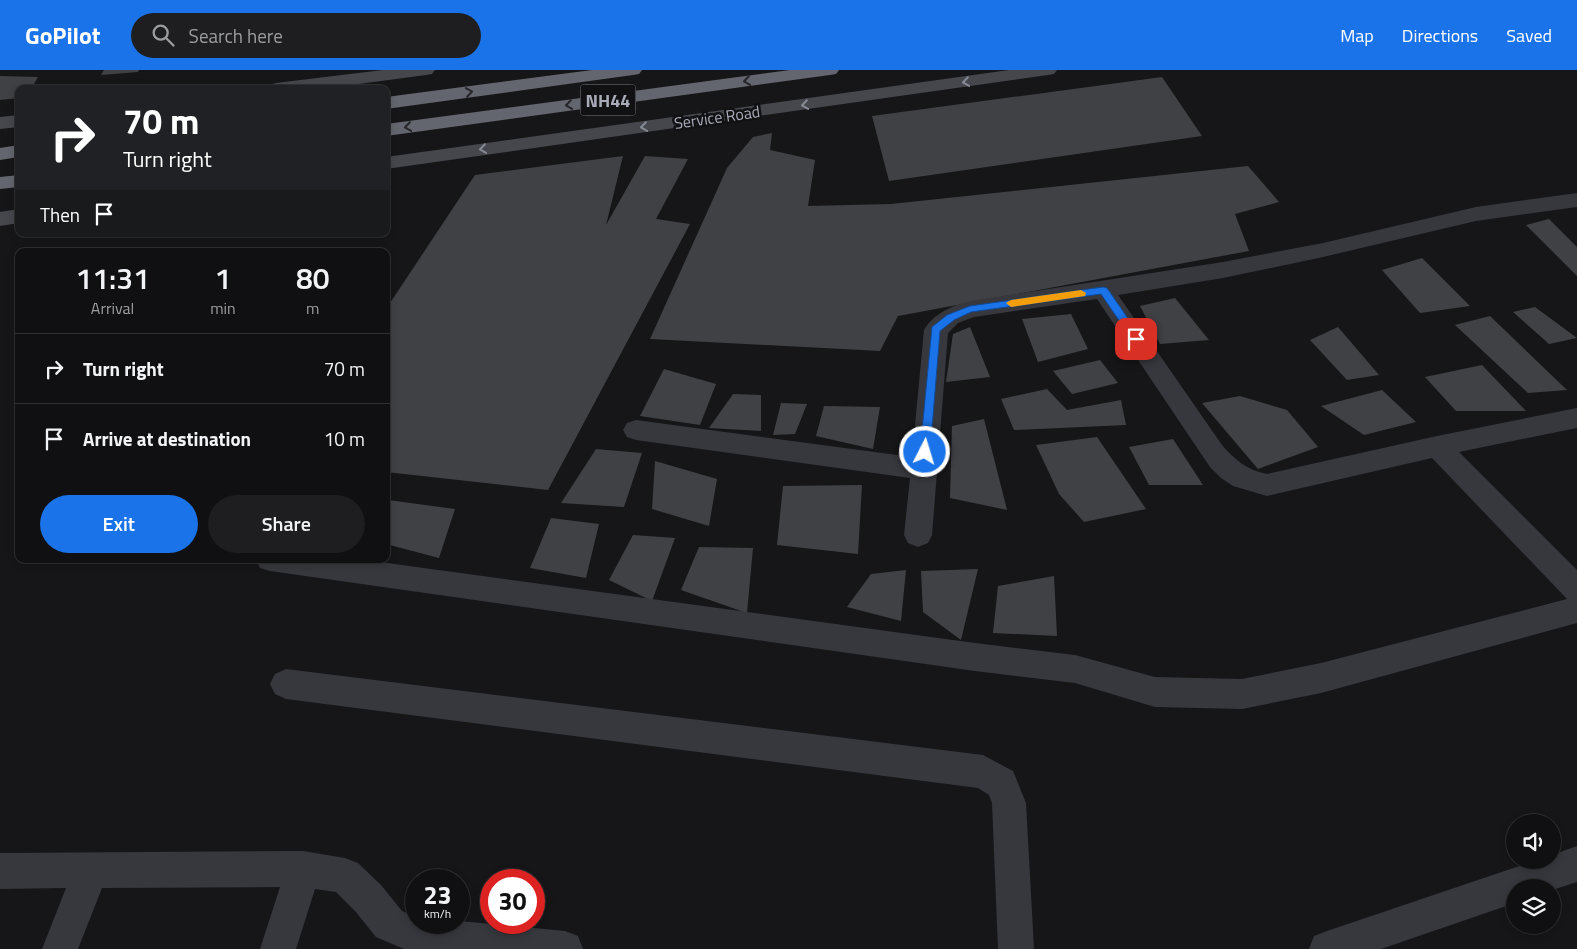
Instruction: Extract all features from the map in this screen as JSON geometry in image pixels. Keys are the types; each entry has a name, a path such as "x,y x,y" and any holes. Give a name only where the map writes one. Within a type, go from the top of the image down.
{"highway":[{"name":"NH44","path":"390,102 633,70"},
{"name":"NH44","path":"390,129 830,70"},
{"path":"0,154 15,152"},
{"path":"0,183 15,181"}],"street":[{"path":"308,85 426,70"},
{"name":"Service Road","path":"390,162 1048,70"},
{"path":"0,123 15,121"},
{"path":"918,535 936,330 950,317 970,309 1103,290 1323,250 1476,214 1577,200"},
{"path":"0,219 15,217"},
{"path":"1103,290 1213,452 1227,469 1245,480 1267,484 1437,446 1577,418"},
{"path":"636,430 924,470"},
{"path":"1437,446 1577,590"},
{"path":"299,563 955,655 1075,670 1155,692 1242,694 1321,678 1577,610"},
{"path":"286,684 983,772 1001,783 1009,803 1016,949"},
{"path":"1327,949 1577,864"},
{"path":"278,949 303,869"},
{"path":"0,870 303,869 345,876 368,898 389,924 417,936 493,946 565,949"},
{"path":"60,949 91,870"}],"building":[{"path":"104,70 139,70 138,72 101,75"},
{"path":"0,76 38,77 33,85 15,85 15,98 0,100"},
{"path":"1162,77 1202,136 889,181 872,116"},
{"path":"772,133 770,150 815,160 808,206 891,204 1248,166 1279,202 1235,214 1249,251 898,316 880,351 650,339 727,168 753,137"},
{"path":"623,156 606,225 645,156 688,159 656,219 690,224 548,490 390,472 390,303 475,175"},
{"path":"1549,219 1577,247 1577,276 1526,225"},
{"path":"1422,258 1470,306 1420,313 1382,270"},
{"path":"1175,298 1209,340 1160,344 1140,306"},
{"path":"1535,307 1577,338 1549,344 1513,312"},
{"path":"1071,314 1088,349 1038,362 1022,319"},
{"path":"1490,316 1567,390 1528,393 1455,325"},
{"path":"970,327 990,377 946,382 953,334"},
{"path":"1338,327 1379,375 1347,380 1310,340"},
{"path":"1100,360 1118,383 1072,394 1053,371"},
{"path":"1482,365 1526,411 1456,411 1425,377"},
{"path":"664,369 716,384 700,425 640,416"},
{"path":"1047,389 1067,410 1121,400 1126,425 1014,430 1001,399"},
{"path":"1382,390 1416,422 1364,435 1321,406"},
{"path":"733,394 761,395 761,431 709,428"},
{"path":"1240,396 1287,410 1318,447 1258,469 1202,403"},
{"path":"781,403 807,404 795,434 773,435"},
{"path":"824,406 880,407 873,449 816,436"},
{"path":"984,419 1007,510 950,498 952,426"},
{"path":"1097,437 1146,509 1084,522 1059,494 1036,445"},
{"path":"1173,439 1203,485 1149,485 1129,447"},
{"path":"596,449 642,453 624,507 561,503"},
{"path":"655,461 717,479 709,526 652,509"},
{"path":"862,485 858,554 777,545 783,486"},
{"path":"390,500 455,509 439,558 390,545"},
{"path":"551,518 599,524 586,578 530,568"},
{"path":"633,535 675,538 652,601 609,580"},
{"path":"699,547 753,548 747,613 681,590"},
{"path":"978,569 961,640 923,612 921,571"},
{"path":"906,570 901,621 847,607 871,574"},
{"path":"1054,576 1057,636 993,633 998,586"}],"slow traffic":[{"path":"1011,303 1081,293"}],"route":[{"path":"925,452 936,330 950,317 970,309 1103,290 1136,339"}]}
